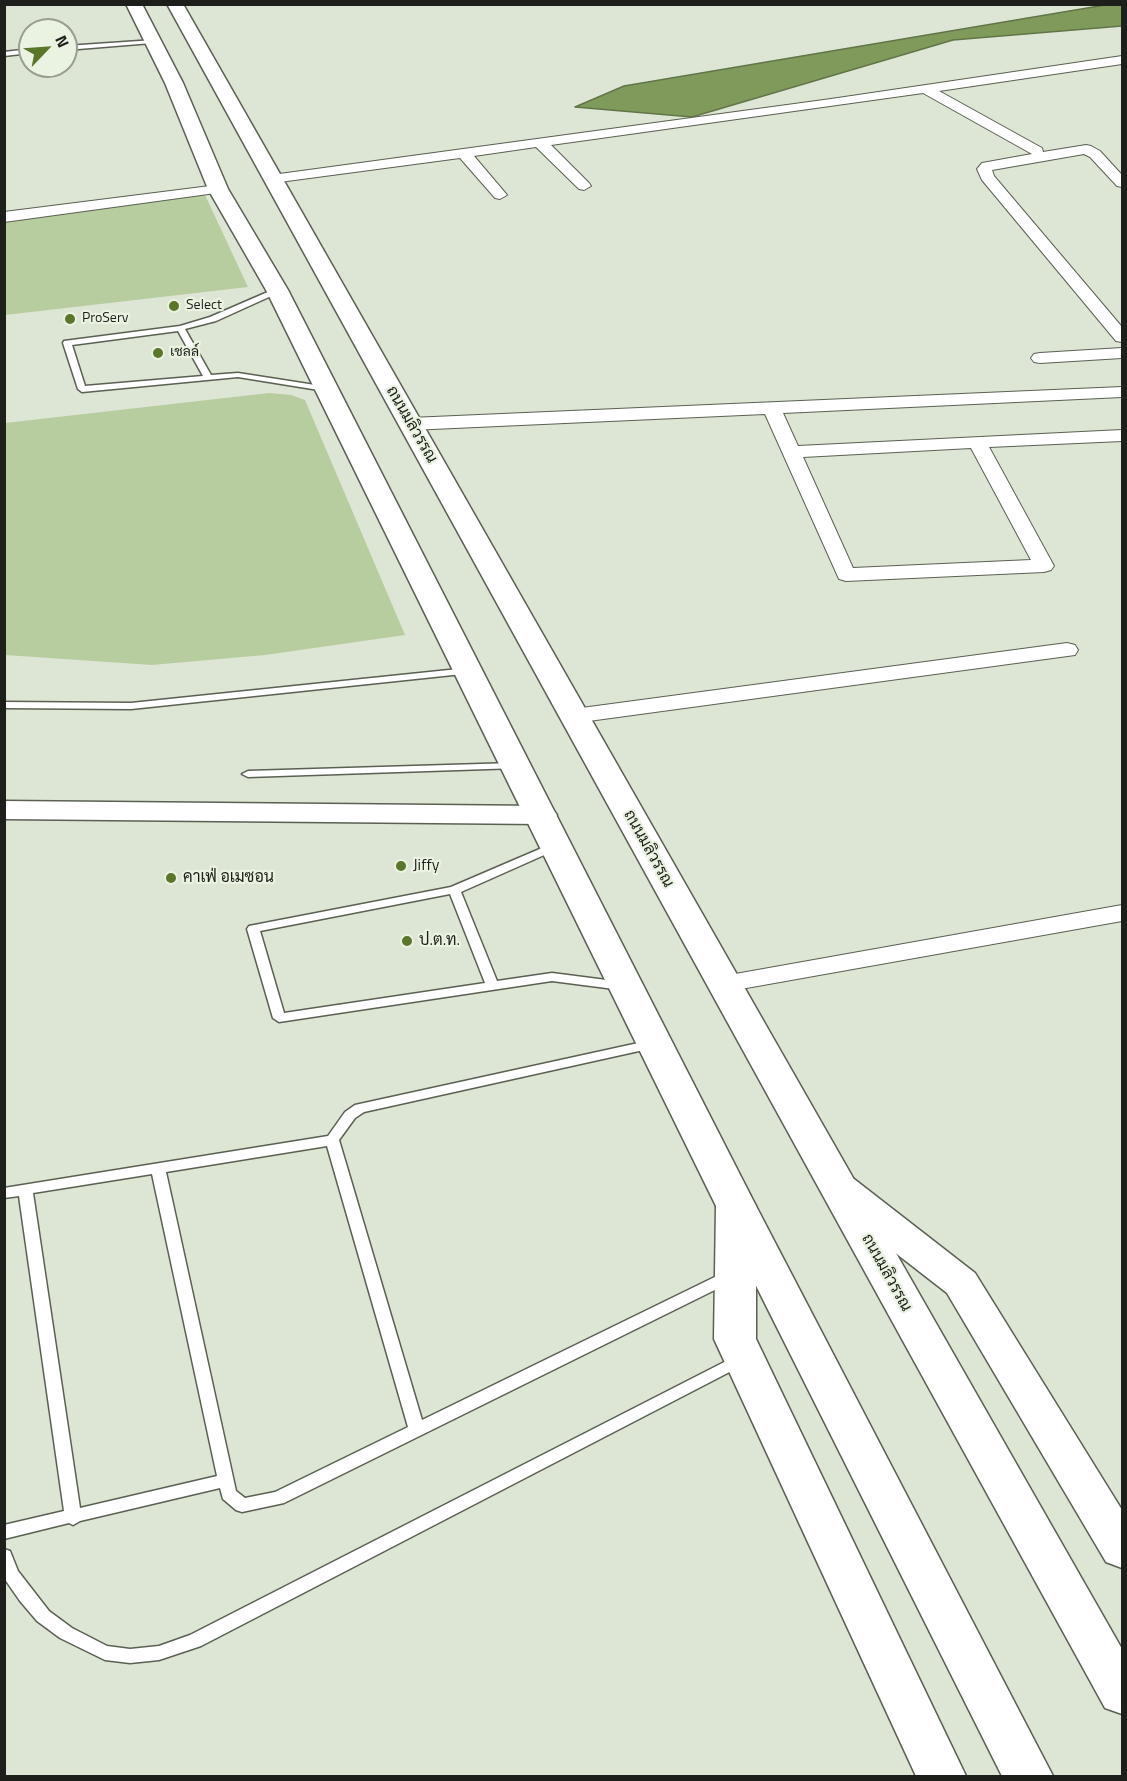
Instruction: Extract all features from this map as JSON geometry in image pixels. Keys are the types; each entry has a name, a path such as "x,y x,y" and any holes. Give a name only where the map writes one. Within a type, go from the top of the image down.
{"main road":[{"path":"134,4 174,83 218,189 277,290 736,1206 1028,1776"},
{"name":"ถนนมลิวรรณ","path":"174,4 416,431 1122,1693"},
{"path":"4,810 541,815"},
{"path":"838,1188 961,1283 1122,1550"},
{"path":"736,1206 735,1339 940,1776"}],"street":[{"path":"272,179 1122,60"},
{"path":"925,89 1037,151"},
{"path":"539,142 584,186"},
{"path":"1122,183 1095,154 1086,149 987,166 984,169 987,177 1122,337"},
{"path":"463,152 500,195"},
{"path":"4,217 218,189"},
{"path":"1040,358 1122,353"},
{"path":"410,424 1122,392"},
{"path":"772,409 846,575 1044,566 978,444"},
{"path":"790,452 1122,435"},
{"path":"574,716 1067,650"},
{"path":"724,984 1122,913"}],"lane":[{"path":"78,47 152,41"},
{"path":"277,290 213,318 180,328 67,344 82,389 238,375 328,390"},
{"path":"180,328 208,378"},
{"path":"4,705 131,706 468,671"},
{"path":"248,774 516,766"},
{"path":"556,846 454,890 253,929 279,1018 552,977 626,987"},
{"path":"454,890 492,985"},
{"path":"4,1193 332,1140 350,1114 360,1108 654,1043"},
{"path":"332,1140 417,1429"},
{"path":"158,1168 229,1494 242,1505 262,1503 278,1498 736,1273"},
{"path":"25,1190 73,1518"},
{"path":"4,1556 11,1574 26,1596 43,1616 66,1633 105,1653 130,1656 159,1653 195,1641 744,1358"},
{"path":"4,1532 73,1518 226,1480"}],"shaded area":[{"path":"1105,5 1122,5 1122,26 953,40 692,117 575,107 624,86"},
{"path":"205,195 248,287 5,315 5,222"},
{"path":"269,393 291,395 305,400 405,635 265,655 152,665 5,655 5,423"}],"place":[{"name":"Select","path":"174,306"},
{"name":"ProServ","path":"70,319"},
{"name":"เชลล์","path":"158,353"},
{"name":"Jiffy","path":"401,866"},
{"name":"คาเฟ่ อเมซอน","path":"171,878"},
{"name":"ป.ต.ท.","path":"407,941"}]}
